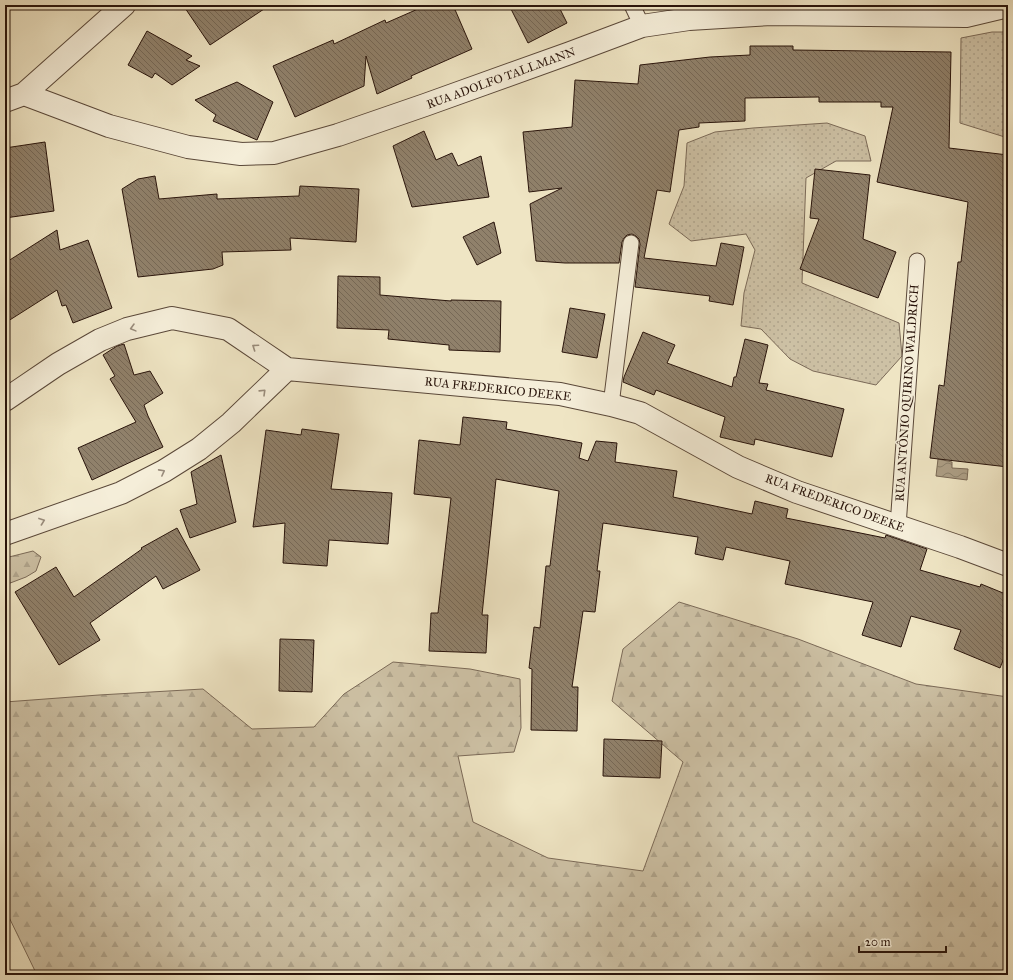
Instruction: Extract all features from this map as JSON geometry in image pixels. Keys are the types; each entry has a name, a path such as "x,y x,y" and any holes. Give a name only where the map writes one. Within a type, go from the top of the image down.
{"street":[{"path":"15,98 124,5"},
{"name":"RUA ADOLFO TALLMANN","path":"15,98 109,126 188,147 241,154 274,153 338,135 426,105 642,26 690,12 772,14 897,10 966,16 1008,6"},
{"path":"5,400 58,364 100,340 127,329 172,318 228,329 287,369 231,423 205,445 164,471 121,493 5,534"},
{"name":"RUA FREDERICO DEEKE","path":"287,369 560,394 611,405 640,413 738,467 797,492 960,547 1008,565"}],"lane":[{"path":"632,5 642,26"},
{"path":"611,405 631,243"},
{"name":"RUA ANTÔNIO QUIRINO WALDRICH","path":"898,526 917,260"}],"green space":[{"path":"992,32 1008,32 1008,138 960,123 961,38"},
{"path":"827,123 865,136 871,161 836,161 806,178 802,283 899,323 902,356 876,385 813,371 790,359 761,329 741,326 744,293 755,250 746,234 691,241 669,224 684,186 687,143 715,132"},
{"path":"33,551 41,557 36,571 26,577 5,585 5,558"},
{"path":"679,602 798,639 916,684 1008,697 1008,975 37,975 5,909 5,702 203,689 252,729 314,727 344,694 393,662 470,669 520,679 521,728 514,752 458,756 473,822 548,858 643,871 683,762 612,701 623,649"}],"water":[{"path":"938,459 952,462 952,468 968,469 967,480 936,476"}],"building":[{"path":"183,5 270,5 210,45"},
{"path":"427,5 453,5 472,49 411,76 412,78 377,94 366,56 364,86 295,117 273,66 333,40 334,44 385,20 386,23"},
{"path":"509,5 558,5 567,23 528,43"},
{"path":"147,31 192,56 186,60 200,66 172,85 155,73 152,78 128,65"},
{"path":"750,46 793,46 793,50 951,52 949,148 1008,155 1008,467 930,458 939,385 944,386 958,262 961,262 968,202 877,182 893,107 881,107 881,102 819,102 819,97 745,98 745,121 699,123 699,127 679,130 670,192 657,190 644,258 716,266 721,243 744,247 733,305 709,301 710,296 635,287 640,244 639,239 632,234 627,235 622,242 619,263 565,263 536,261 530,204 562,188 529,192 523,132 572,127 575,80 638,84 640,65 710,57 750,55"},
{"path":"237,82 273,102 257,140 213,121 216,115 195,100"},
{"path":"424,131 436,160 452,153 458,166 481,156 489,197 412,207 393,146"},
{"path":"45,142 54,211 5,218 5,148"},
{"path":"815,169 870,175 863,239 896,252 878,298 800,269 819,219 810,218"},
{"path":"155,176 159,199 217,194 217,199 299,196 300,186 359,189 356,242 290,238 291,250 222,252 223,265 213,269 138,277 122,189 138,179"},
{"path":"494,222 501,253 477,265 463,237"},
{"path":"57,230 60,250 88,240 112,308 73,323 66,305 62,306 57,290 5,323 5,263"},
{"path":"338,276 380,277 380,295 451,301 501,301 500,352 449,350 449,345 388,339 389,330 337,328"},
{"path":"570,308 605,314 597,358 562,352"},
{"path":"643,332 675,345 667,363 732,387 734,377 736,377 745,339 768,345 759,383 768,384 766,390 844,409 832,457 755,439 754,445 720,437 725,417 656,390 654,395 623,382"},
{"path":"124,344 134,375 150,371 163,393 144,405 163,447 92,480 78,448 136,422 110,379 115,376 103,355 117,346"},
{"path":"463,417 507,422 506,429 582,443 579,458 588,461 596,441 617,443 615,462 677,471 673,497 752,514 755,501 788,509 786,518 885,538 886,535 927,549 920,570 980,587 981,584 1008,595 1008,648 1000,668 954,649 961,630 911,616 901,647 862,635 873,602 785,584 790,561 726,547 723,560 695,554 698,537 603,523 597,571 600,571 595,612 583,611 572,687 578,687 577,731 531,730 532,669 529,668 534,627 540,628 546,566 550,566 559,491 496,479 482,615 488,615 486,653 429,651 431,613 438,613 451,498 414,494 419,440 460,445"},
{"path":"302,429 339,434 331,489 392,493 388,544 329,540 327,566 283,563 285,523 253,527 266,430 301,435"},
{"path":"221,455 236,522 190,538 180,510 197,504 191,472"},
{"path":"177,528 200,570 163,589 156,576 90,623 100,640 59,665 15,592 56,567 74,597 142,549 141,548"},
{"path":"280,639 314,640 312,692 279,691"},
{"path":"604,739 662,741 660,778 603,776"}]}
